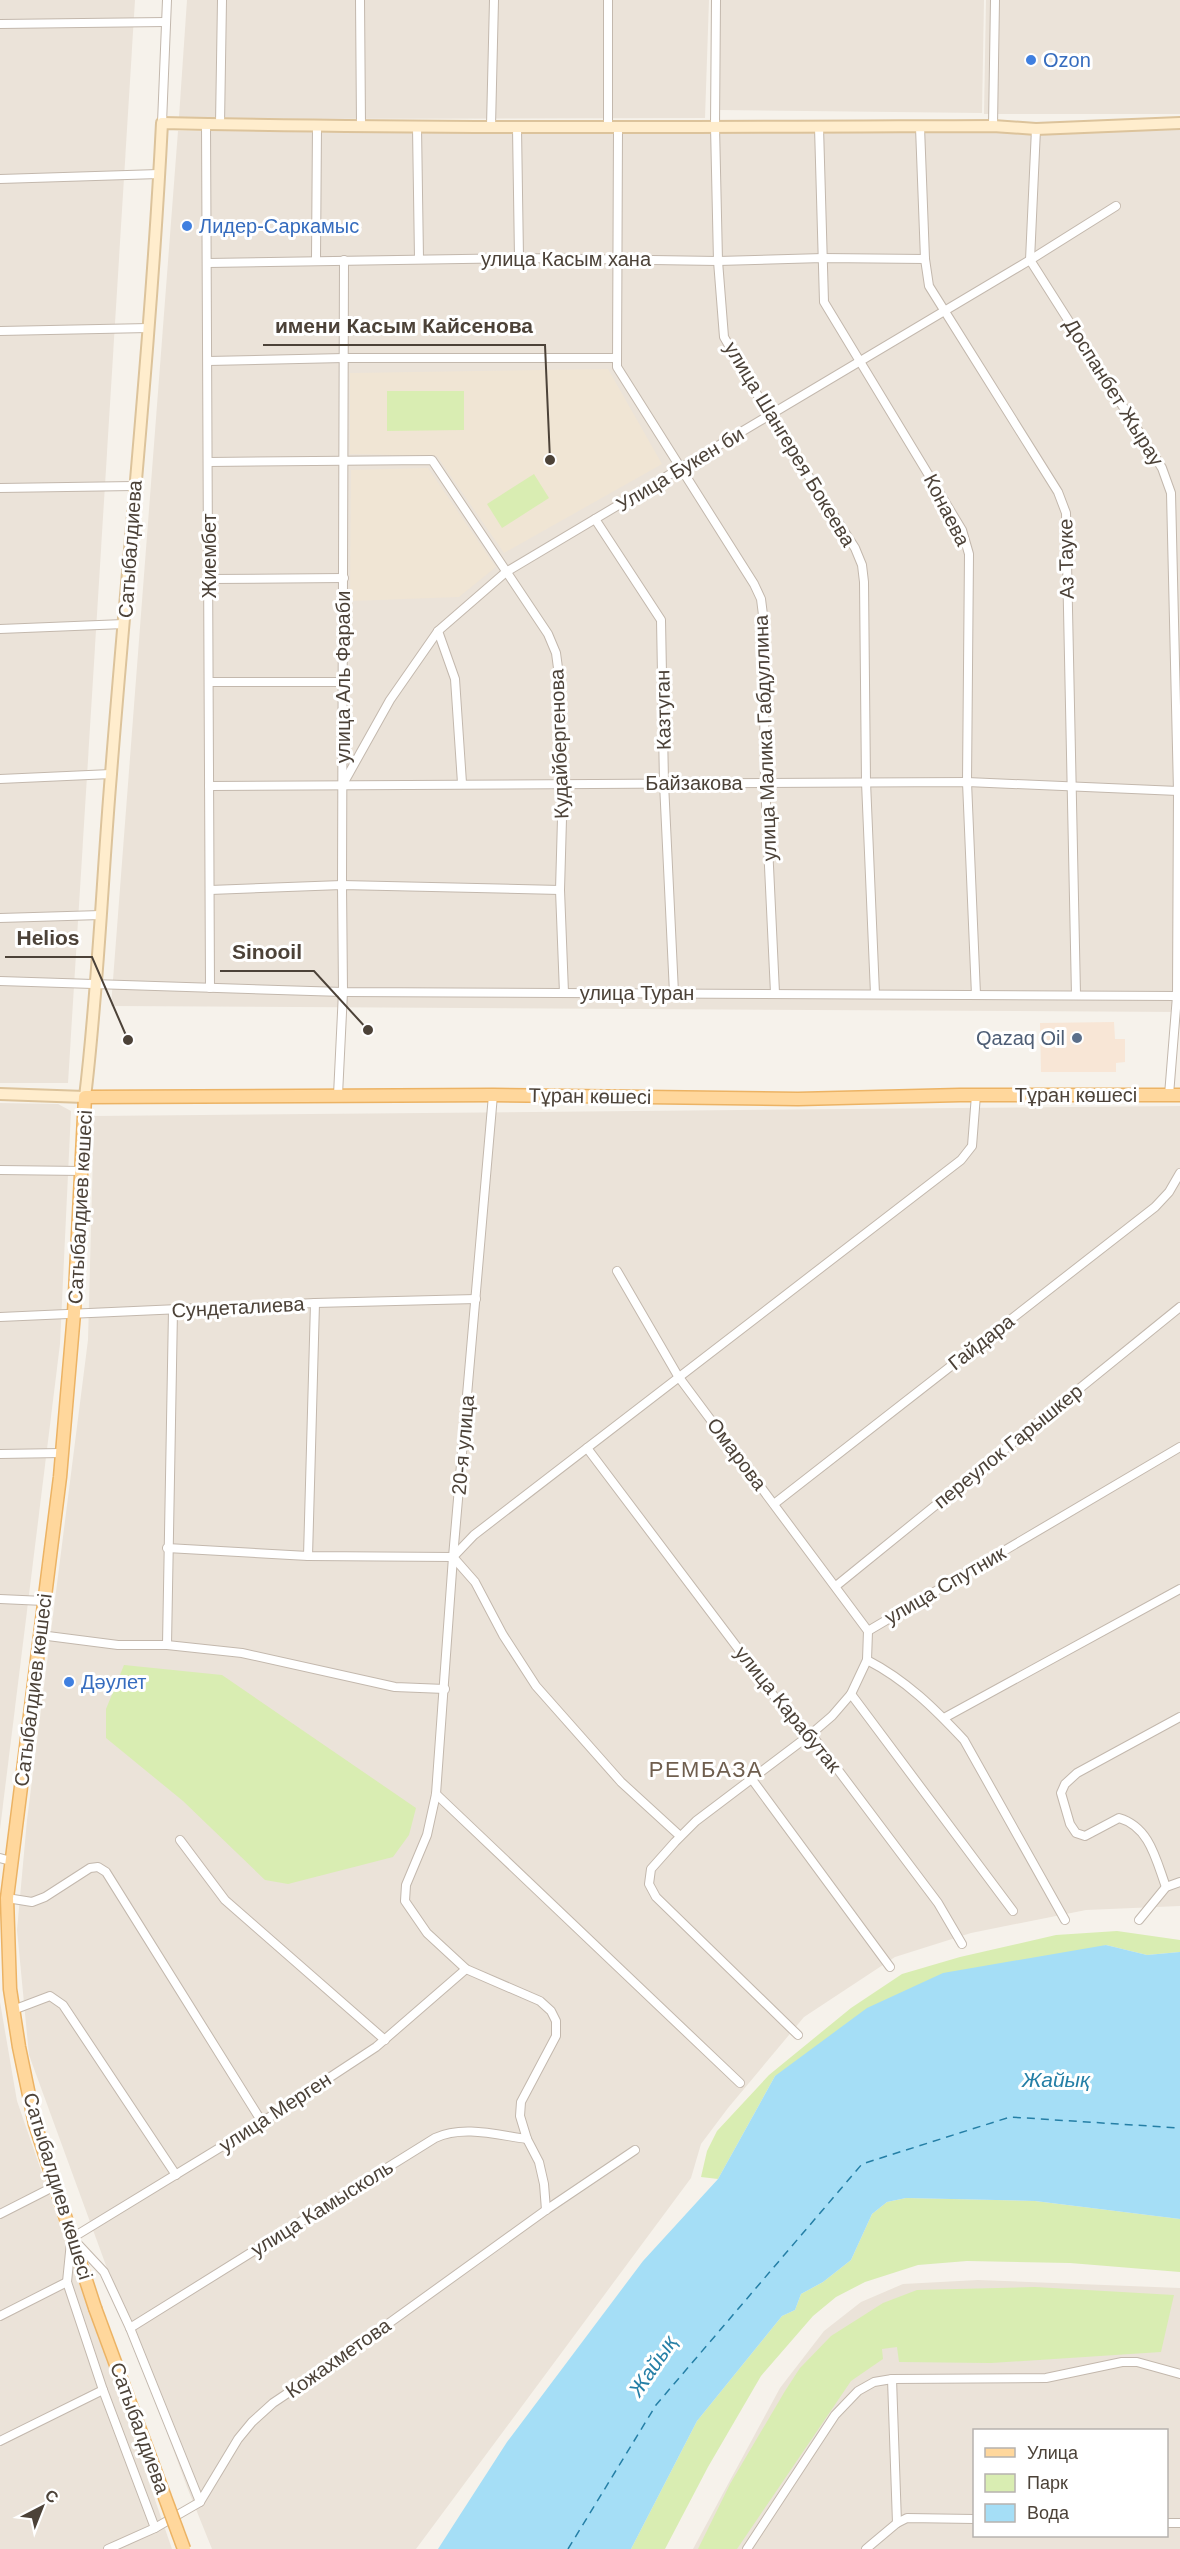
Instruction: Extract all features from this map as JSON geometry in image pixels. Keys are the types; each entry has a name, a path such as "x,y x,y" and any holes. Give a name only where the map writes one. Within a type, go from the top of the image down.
{"main road":[{"name":"Тұран көшесі","path":"85,1098 493,1095 798,1099 976,1095 1174,1095"},
{"name":"Сатыбалдиев көшесі","path":"85,1098 74,1313 62,1453 40,1635 5,1860 10,1989 35,2124 95,2308"},
{"name":"Сатыбалдиева","path":"95,2308 184,2549"}],"street":[{"name":"Сатыбалдиева","path":"85,1098 96,985 134,486 149,328 167,0"},
{"path":"220,124 222,0"},
{"path":"360,0 362,125"},
{"path":"491,126 494,0"},
{"name":"улица Малика Габдуллина","path":"608,0 618,258 617,358 619,371 754,584 760,598 763,615 765,782 775,993"},
{"name":"улица Шангерея Бокеева","path":"716,0 715,126 718,261 726,342 769,415 855,548 862,565 866,782 875,994"},
{"path":"993,126 995,0"},
{"path":"0,24 165,22"},
{"path":"162,123 517,128 993,126 1036,129 1180,123"},
{"name":"Жиембет","path":"206,124 210,988"},
{"path":"316,260 317,125"},
{"path":"417,127 419,259"},
{"name":"Конаева","path":"819,127 824,302 966,540 969,554 967,782 976,994"},
{"name":"Аз Тауке","path":"920,127 925,259 929,286 1064,504 1076,995"},
{"path":"517,128 519,258"},
{"path":"1030,260 1036,129"},
{"path":"0,179 159,174"},
{"name":"Улица Букен би","path":"343,784 390,700 438,631 506,572 944,312 1116,206"},
{"name":"улица Касым хана","path":"208,263 519,258 718,261 823,258 925,259"},
{"name":"улица Аль Фараби","path":"338,1095 343,992 344,260"},
{"name":"Доспанбет Жырау","path":"1030,260 1162,468 1171,493 1178,791 1174,1095"},
{"path":"0,331 149,328"},
{"path":"208,361 344,358 617,358"},
{"path":"208,462 344,459"},
{"name":"Кудайбергенова","path":"344,459 432,460 548,633 556,653 562,783 560,890 564,993"},
{"path":"0,488 134,486"},
{"name":"Казтуган","path":"595,519 661,620 664,783 674,993"},
{"path":"209,579 344,578"},
{"path":"0,629 124,624"},
{"path":"438,631 455,679 462,783"},
{"path":"209,682 343,682"},
{"path":"0,779 111,774"},
{"name":"Байзакова","path":"209,786 967,782 1178,791"},
{"path":"210,890 342,885 560,890"},
{"path":"0,918 101,915"},
{"name":"улица Туран","path":"0,981 343,992 1177,996"},
{"name":"Тұран көшесі","path":"0,1094 85,1098"},
{"name":"20-я улица","path":"466,1969 427,1933 405,1901 406,1885 428,1835 436,1794 453,1557 493,1095"},
{"path":"167,1548 308,1556 453,1557 474,1535 968,1153 975,1130 976,1095"},
{"path":"0,1170 82,1171"},
{"name":"Гайдара","path":"774,1504 1155,1207 1169,1192 1180,1173"},
{"name":"Омарова","path":"617,1271 678,1376 868,1631"},
{"name":"Сундеталиева","path":"0,1317 315,1303 476,1299"},
{"path":"308,1556 315,1303"},
{"name":"переулок Гарышкер","path":"836,1586 1180,1307"},
{"path":"167,1646 173,1310"},
{"name":"улица Спутник","path":"798,2034 656,1897 649,1884 651,1869 696,1821 832,1716 851,1694 867,1660 868,1631 1180,1447"},
{"name":"улица Карабутак","path":"587,1448 792,1720 811,1734 938,1903 962,1944"},
{"path":"0,1454 62,1453"},
{"path":"453,1557 475,1582 502,1635 536,1686 621,1782 680,1836"},
{"path":"944,1718 1180,1589"},
{"path":"0,1599 44,1601"},
{"path":"40,1635 118,1645 167,1646 242,1653 395,1688 445,1689"},
{"path":"867,1660 894,1674 944,1718 964,1740 1065,1920"},
{"path":"851,1694 1012,1911"},
{"path":"1166,1887 1148,1838 1130,1821 1119,1818 1085,1836 1076,1833 1070,1824 1061,1793 1065,1784 1077,1773 1180,1717"},
{"path":"751,1778 890,1967"},
{"path":"436,1794 740,2083"},
{"path":"180,1839 225,1900 385,2040"},
{"path":"7,1898 32,1902 45,1897 90,1868 98,1868 106,1872 262,2122"},
{"path":"1139,1920 1166,1887 1180,1882"},
{"path":"466,1969 540,2001 551,2011 556,2021 556,2036 521,2102 520,2116 527,2139 539,2162 546,2210"},
{"name":"улица Мерген","path":"72,2238 262,2122 385,2040 466,1969"},
{"path":"13,2010 50,1996 63,2005 176,2175"},
{"name":"улица Камысколь","path":"130,2328 449,2131 527,2139"},
{"name":"Кожахметова","path":"108,2549 155,2528 200,2502 237,2439 273,2403 350,2352 546,2210 634,2150"},
{"path":"0,2214 55,2186"},
{"path":"72,2238 104,2272 130,2328 200,2502"},
{"path":"72,2238 67,2282 103,2390 155,2528"},
{"path":"0,2316 67,2282"},
{"path":"747,2549 835,2415 858,2391 874,2382 892,2379 1046,2378 1129,2362 1180,2374"},
{"path":"892,2379 897,2523"},
{"path":"0,2441 103,2390"},
{"path":"866,2549 897,2523 907,2518 973,2519"}],"shaded area":[{"path":"0,0 135,0 68,1083 0,1083"},
{"path":"187,0 709,0 705,118 240,119 179,117"},
{"path":"720,0 984,0 982,113 719,110"},
{"path":"986,0 1180,0 1180,114 984,114"},
{"path":"1180,130 1180,1012 111,1006 178,131 908,133"},
{"path":"608,369 662,464 504,553 437,456 350,454 350,373"},
{"path":"428,468 496,567 459,597 350,601 351,470"},
{"path":"1114,1022 1115,1039 1125,1039 1125,1062 1116,1063 1116,1072 1041,1072 1040,1023"},
{"path":"0,1103 58,1104 71,1111 60,1344 0,1829"},
{"name":"РЕМБАЗА","path":"1180,1106 1180,1906 1086,1910 971,1933 895,1957 804,2017 701,2144 691,2178 416,2549 212,2549 187,2487 29,2055 17,1930 27,1820 88,1340 94,1116"},
{"path":"0,2002 17,2101 172,2549 0,2549"},
{"path":"978,2280 1180,2288 1180,2549 693,2549 780,2388 824,2331 861,2302 903,2284"}],"green space":[{"path":"387,391 464,391 464,430 387,431"},
{"path":"534,474 549,498 502,528 487,504"},
{"path":"124,1665 222,1675 416,1808 409,1835 393,1857 288,1884 265,1880 183,1801 106,1738 106,1709"},
{"path":"1117,1931 1180,1940 1180,1952 1147,1955 1106,1945 775,2076 718,2179 701,2177 707,2151 717,2131 769,2075 851,2008 902,1974 960,1957 1056,1935"},
{"path":"906,2198 1035,2201 1180,2219 1180,2272 1070,2263 967,2261 918,2265 865,2282 836,2297 813,2316 761,2376 708,2467 665,2549 631,2549 697,2421 782,2316 795,2310 801,2294 823,2282 851,2260 872,2214 887,2202"},
{"path":"1035,2287 1174,2295 1161,2352 991,2363 899,2362 897,2347 882,2349 883,2359 851,2381 737,2549 698,2549 730,2484 785,2391 800,2368 831,2336 883,2303 917,2290"}],"water":[{"name":"Жайық","path":"1106,1945 1147,1955 1180,1952 1180,2219 1035,2201 906,2198 887,2202 872,2214 851,2260 823,2282 801,2294 795,2310 782,2316 697,2421 631,2549 438,2549 507,2442 643,2261 718,2179 775,2076 867,2008 943,1973"}],"ferry route":[{"path":"568,2549 656,2405 862,2164 1010,2117 1180,2128"}],"place":[{"name":"Ozon","path":"1031,60"},
{"name":"Лидер-Саркамыс","path":"187,226"},
{"name":"имени Касым Кайсенова","path":"550,460"},
{"name":"Sinooil","path":"368,1030"},
{"name":"Qazaq Oil","path":"1077,1038"},
{"name":"Helios","path":"128,1040"},
{"name":"Дәулет","path":"69,1682"}],"district":[{"name":"РЕМБАЗА","path":"706,1769"}]}
